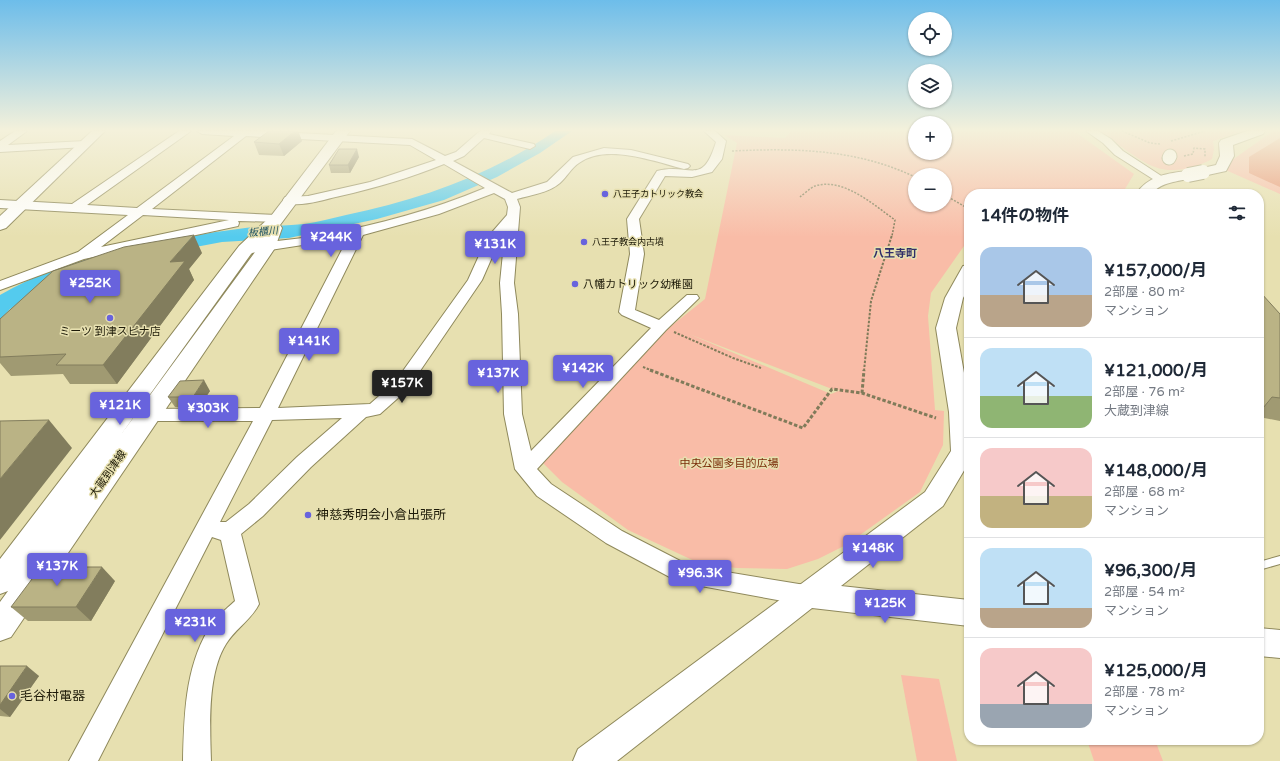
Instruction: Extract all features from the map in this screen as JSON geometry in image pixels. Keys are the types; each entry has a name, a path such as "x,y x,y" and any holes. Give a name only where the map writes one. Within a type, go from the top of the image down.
{"main road":[{"name":"大蔵到津線","path":"0,581 257,247 289,200 315,167"},
{"name":"大蔵到津線","path":"0,627 149,415 257,247"}],"street":[{"path":"0,225 61,167"},
{"path":"73,209 135,167"},
{"path":"80,256 199,167"},
{"path":"289,200 308,200 373,185 426,167"},
{"path":"457,167 510,197 514,207 507,283 510,314 513,414 525,469 544,490 614,537 687,574 805,595 964,612"},
{"path":"510,197 547,187 557,180 570,167"},
{"path":"661,327 627,312 637,254 633,219 661,173 692,174 708,170 711,167"},
{"path":"1140,167 1160,179"},
{"path":"1147,189 1151,184 1160,179 1203,172 1221,168 1222,167"},
{"path":"257,247 358,232 411,218 493,187"},
{"path":"0,204 248,219 277,219"},
{"path":"149,415 360,412 374,410 401,386 475,280 494,238 513,216"},
{"path":"0,286 80,256 248,219"},
{"path":"83,761 266,414 358,232"},
{"path":"590,761 805,595 934,499 963,452 960,412 946,328 954,298 964,279"},
{"path":"525,469 630,362 661,327 692,298"},
{"path":"204,532 230,531 256,510 304,462 360,412"},
{"path":"197,761 196,718 206,664 216,638 246,604 230,531"},
{"path":"1264,642 1280,644"}],"lane":[{"path":"1264,565 1280,560"}],"path":[{"path":"892,167 908,174"},
{"path":"800,197 814,186 829,184 859,193 895,220 892,238 881,266 871,301 862,393"},
{"path":"952,199 964,206"},
{"path":"661,327 760,368"},
{"path":"630,362 802,428 832,389 862,393 936,418"}],"green space":[{"name":"中央公園多目的広場","path":"732,167 1124,167 1134,174 1125,189 964,189 964,246 931,293 928,316 935,410 944,411 943,445 920,492 846,545 818,559 787,569 737,568 701,564 628,530 562,482 542,462 670,327 705,299","holes":["689,334 832,389 841,390 831,394"]},
{"path":"1154,167 1194,167 1177,170"},
{"path":"1223,167 1280,167 1280,194 1221,168"},
{"path":"901,675 939,679 957,761 917,761"},
{"path":"1089,745 1157,745 1163,761 1094,761"}],"shaded area":[{"path":"1249,167 1280,167 1280,187 1249,173"}],"water":[{"name":"板櫃川","path":"494,167 516,167 497,177 444,200 377,219 289,238 222,242 169,252 48,286 10,309 0,320 0,295 34,278 87,259 214,232 246,228 296,225 374,209 401,202 455,184"}],"building":[{"path":"194,235 170,262 185,261 103,365 56,365 66,354 0,357 0,319 53,271 124,247"},
{"path":"1264,296 1280,314 1280,398 1272,397 1264,407"},
{"path":"204,380 193,397 168,397 180,381"},
{"path":"49,420 0,479 0,421"},
{"path":"41,567 102,567 76,607 11,607"},
{"path":"0,666 27,666 0,705"}],"place":[{"name":"八王子カトリック教会","path":"605,194"},
{"name":"八王子教会内古墳","path":"584,242"},
{"name":"八幡カトリック幼稚園","path":"575,284"},
{"name":"ミーツ 到津スピナ店","path":"110,318"},
{"name":"神慈秀明会小倉出張所","path":"308,515"},
{"name":"毛谷村電器","path":"12,696"}],"district":[{"name":"八王寺町","path":"895,253"}]}
